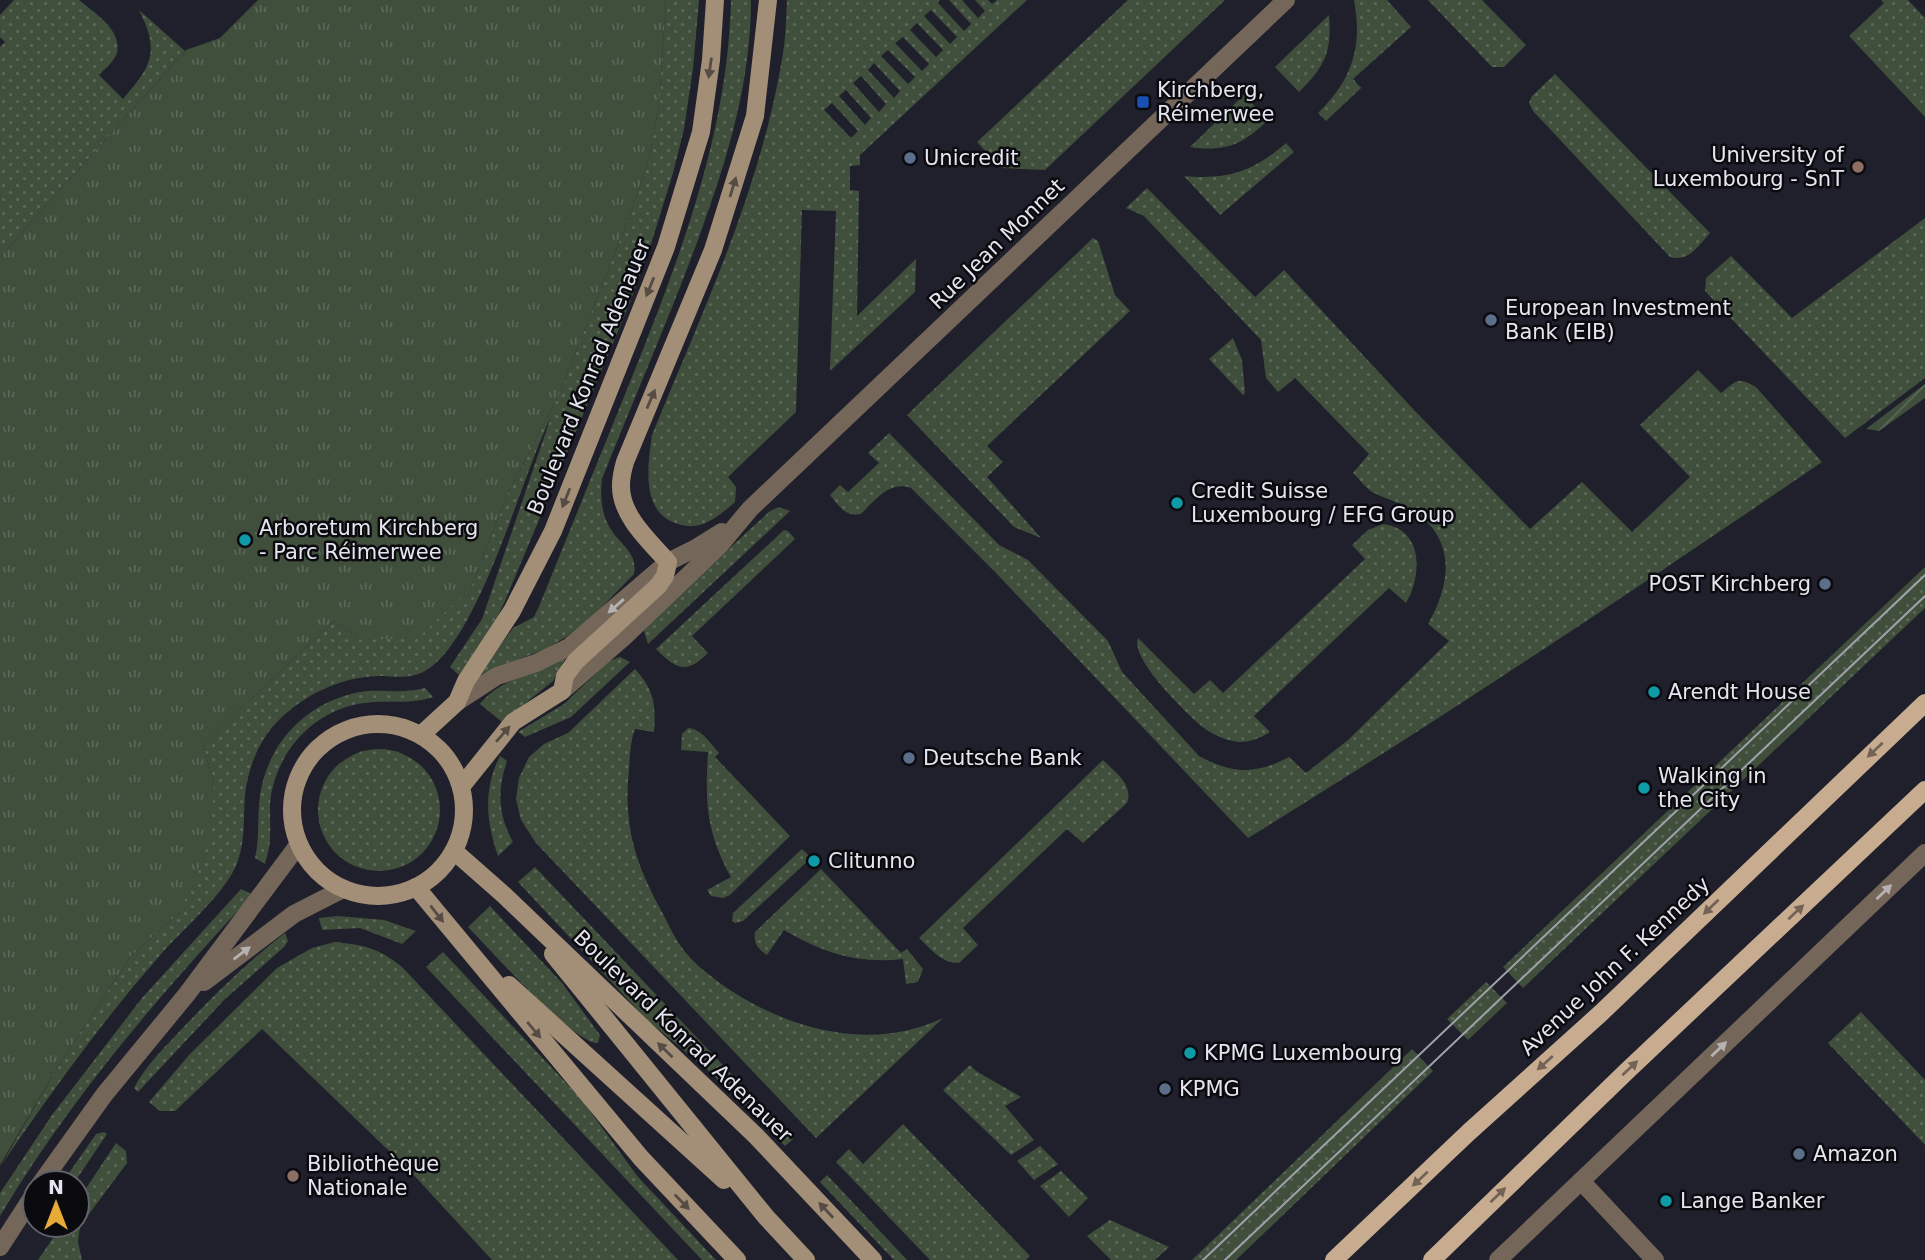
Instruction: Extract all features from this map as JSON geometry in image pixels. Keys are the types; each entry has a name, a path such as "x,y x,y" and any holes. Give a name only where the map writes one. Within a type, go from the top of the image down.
{"main road":[{"name":"Boulevard Konrad Adenauer","path":"421,735 457,702 466,681 512,611 553,531 666,247 701,132 711,60 715,0"},
{"path":"562,691 565,676 576,661 658,586 665,576 668,562 635,523 625,504 621,486 625,462 713,250 748,141 755,116 768,0"},
{"name":"Rue Jean Monnet","path":"461,787 513,722 562,691"},
{"name":"Avenue John F. Kennedy","path":"1334,1260 1469,1132 1601,1013 1925,703"},
{"path":"369,724 396,726 421,735 439,749 453,766 461,787 464,809 462,831 454,851 438,872 416,887 392,895 367,895 343,889 317,870 299,844 292,818 294,792 303,767 320,746 343,731 369,724"},
{"path":"1432,1260 1610,1087 1925,790"},
{"name":"Boulevard Konrad Adenauer","path":"454,851 504,895 756,1136 873,1260"},
{"path":"416,887 641,1158 737,1260"},
{"path":"504,895 766,1217 806,1260"},
{"path":"458,940 766,1217"}],"street":[{"name":"Rue Jean Monnet","path":"562,691 623,638 720,545 744,515 1286,0"},
{"name":"Rue Jean Monnet","path":"457,702 497,676 536,663 569,647 668,562 696,548 744,515"},
{"path":"51,1169 104,1095 187,995 299,844"},
{"path":"1498,1260 1925,853"},
{"path":"187,995 294,914 343,889"},
{"path":"1581,1181 1656,1260"},
{"path":"0,1247 21,1215"}],"green space":[{"path":"14,0 79,0 99,16 115,36 117,53 99,75 123,99 141,77 150,58 149,37 139,10 185,51 0,257 0,47 5,42 0,37 0,15"},
{"name":"Arboretum Kirchberg - Parc Réimerwee","path":"258,0 666,0 659,106 650,154 632,209 558,397 508,493 471,588 418,638 361,640 334,621 203,744 214,784 211,837 180,912 131,956 57,1068 0,1165 0,257 186,50 220,38"},
{"path":"666,0 699,0 684,129 673,173 629,305 495,622 459,675 450,667 482,619 551,417 496,557 461,631 441,657 421,673 406,677 364,677 336,684 310,696 276,723 259,747 251,766 245,795 241,850 228,880 220,892 165,949 95,1035 0,1167 57,1068 131,956 180,912 214,784 203,744 334,621 361,640 471,588 508,493 558,397 632,209 650,154 659,106"},
{"path":"731,0 751,0 747,61 736,121 688,268 602,479 601,498 605,516 614,534 631,554 635,566 634,574 592,617 566,637 545,649 494,669 470,687 513,628 534,617 666,290 698,196 711,148 728,50"},
{"path":"787,0 940,0 938,3 964,31 971,24 949,0 962,0 978,18 985,11 975,0 988,0 992,4 997,0 1027,0 860,155 860,165 850,166 850,190 859,191 857,316 916,259 915,292 830,371 836,211 802,210 796,412 728,477 736,487 735,502 709,521 686,526 666,518 657,510 652,499 648,473 652,435 729,247 761,152 784,47","holes":["931,10 957,37 950,44 924,16","917,23 943,50 936,57 910,30","903,37 929,64 922,71 895,43","888,50 915,77 908,84 881,56","874,63 900,91 894,98 868,70","861,76 886,104 879,112 853,83","846,90 871,118 865,125 839,96","832,103 858,131 851,138 824,110"]},
{"path":"1128,0 1225,0 1045,170 1001,168 977,142"},
{"path":"1354,0 1387,0 1411,27 1353,79 1361,88 1326,121 1318,113 1330,101 1347,75 1356,48"},
{"path":"1428,0 1482,0 1526,45 1504,67 1492,67"},
{"path":"1881,0 1908,0 1925,18 1925,117 1849,36 1884,3"},
{"path":"1329,15 1329,39 1325,58 1299,92 1275,67"},
{"path":"1555,74 1710,233 1693,252 1683,257 1670,257 1533,111 1529,103 1532,96"},
{"path":"1244,95 1268,120 1233,145 1214,148 1190,147"},
{"path":"1286,143 1294,152 1220,215 1184,176 1214,177 1239,172 1262,161"},
{"path":"1147,188 1255,297 1284,270 1414,410 1530,529 1582,482 1632,532 1690,477 1640,425 1698,370 1721,393 1737,381 1756,387 1822,462 1537,653 1248,838 996,573 911,488 903,486 890,489 861,514 851,514 843,510 830,495 840,485 848,492 879,463 868,453 889,433 999,545 1028,560 1108,641 1122,672 1199,756 1222,766 1244,770 1266,767 1289,757 1306,773 1348,740 1449,641 1428,624 1442,591 1445,575 1442,545 1423,518 1407,507 1372,492 1353,473 1369,454 1295,378 1278,392 1266,378 1261,340 1144,216 1126,208"},
{"path":"1925,218 1925,378 1845,438 1705,291 1706,278 1731,256 1792,318"},
{"path":"1093,238 1098,241 1115,295 1130,311 987,446 1003,462 987,477 1041,538 1014,527 907,415"},
{"path":"1233,338 1242,360 1243,395 1209,359"},
{"path":"1925,384 1925,398 1879,431 1866,429"},
{"path":"779,507 790,511 648,644 644,631 646,625 770,511"},
{"path":"1383,524 1396,528 1413,544 1417,567 1406,603 1389,588 1254,716 1270,732 1266,735 1238,742 1211,732 1171,696 1142,658 1138,638 1194,694 1210,680 1223,693 1365,559 1352,545 1368,530"},
{"path":"784,530 795,539 692,636 708,653 693,664 681,667 669,661 656,649"},
{"path":"1925,567 1925,608 1523,988 1503,967"},
{"path":"571,653 553,681 502,722 480,704 500,686"},
{"path":"620,657 630,662 571,717 525,737 518,732 564,704 609,661"},
{"path":"635,669 650,691 655,722 654,732 635,729 632,741 628,781 631,834 646,880 684,951 714,979 751,1003 804,1025 860,1035 888,1034 943,1018 816,1138 536,843 521,820 516,799 519,778 529,757 544,744 568,733"},
{"path":"425,688 433,697 353,705 323,718 299,738 289,750 275,779 270,800 269,845 265,864 255,858 264,777 279,744 303,718 333,700 351,694"},
{"path":"688,728 705,737 719,753 715,757 790,836 730,895 723,898 711,896 707,890 731,877 716,846 709,816 708,752 681,750 682,734"},
{"path":"379,749 402,753 422,767 436,787 440,810 436,833 422,853 402,867 379,871 356,867 336,853 322,833 318,810 322,787 336,767 356,753"},
{"path":"500,756 507,761 501,792 502,812 513,842 498,856 488,805 491,781"},
{"path":"1103,760 1125,784 1128,790 1127,803 1083,843 1067,829 963,928 978,945 959,963 947,961 932,951 919,938"},
{"path":"802,849 811,858 743,921 732,921 733,913"},
{"path":"535,867 793,1139 785,1146 709,1071 647,1020 518,882"},
{"path":"821,869 901,953 907,949 923,969 918,982 906,984 903,959 870,960 841,955 784,930 767,955 759,948 755,932"},
{"path":"241,889 251,894 146,1014 84,1092 30,1169 21,1169 21,1183 0,1216 0,1193 52,1115 142,998"},
{"path":"490,906 562,983 600,1035 598,1043 571,1029 468,927"},
{"path":"338,916 384,920 416,931 402,944 360,928 322,930 319,918"},
{"path":"285,933 288,941 284,947 225,999 138,1092 134,1088 138,1080 166,1046 229,981"},
{"path":"335,942 371,948 402,967 678,1260 492,1260 410,1171 262,1029 175,1111 160,1111 149,1102 190,1054 277,968 312,948"},
{"path":"443,952 582,1100 638,1177 716,1260 702,1260 426,967"},
{"path":"1486,982 1507,1003 1468,1040 1447,1019"},
{"path":"1861,1012 1925,1080 1925,1145 1828,1043"},
{"path":"1412,1049 1433,1071 1236,1260 1192,1260"},
{"path":"970,1065 1021,1097 1005,1106 1034,1140 1011,1155 943,1090"},
{"path":"903,1124 1030,1256 1026,1260 930,1260 836,1162 849,1149 863,1164"},
{"path":"96,1134 107,1134 83,1169 72,1169"},
{"path":"116,1143 126,1151 127,1163 91,1211 91,1181"},
{"path":"1040,1146 1058,1164 1034,1180 1017,1161"},
{"path":"1061,1171 1088,1198 1069,1217 1040,1186"},
{"path":"827,1175 907,1260 894,1260 820,1182"},
{"path":"1110,1220 1169,1247 1155,1260 1111,1260 1087,1236"},
{"path":"52,1239 78,1239 82,1260 38,1260"}],"tram line":[{"path":"1203,1260 1925,575"},
{"path":"1225,1260 1925,596"}],"place":[{"name":"Kirchberg, Réimerwee","path":"1143,102"},
{"name":"Unicredit","path":"910,158"},
{"name":"University of Luxembourg - SnT","path":"1858,167"},
{"name":"European Investment Bank (EIB)","path":"1491,320"},
{"name":"Credit Suisse Luxembourg / EFG Group","path":"1177,503"},
{"name":"Arboretum Kirchberg - Parc Réimerwee","path":"245,540"},
{"name":"POST Kirchberg","path":"1825,584"},
{"name":"Arendt House","path":"1654,692"},
{"name":"Deutsche Bank","path":"909,758"},
{"name":"Walking in the City","path":"1644,788"},
{"name":"Clitunno","path":"814,861"},
{"name":"KPMG Luxembourg","path":"1190,1053"},
{"name":"KPMG","path":"1165,1089"},
{"name":"Amazon","path":"1799,1154"},
{"name":"Bibliothèque Nationale","path":"293,1176"},
{"name":"Lange Banker","path":"1666,1201"}]}
